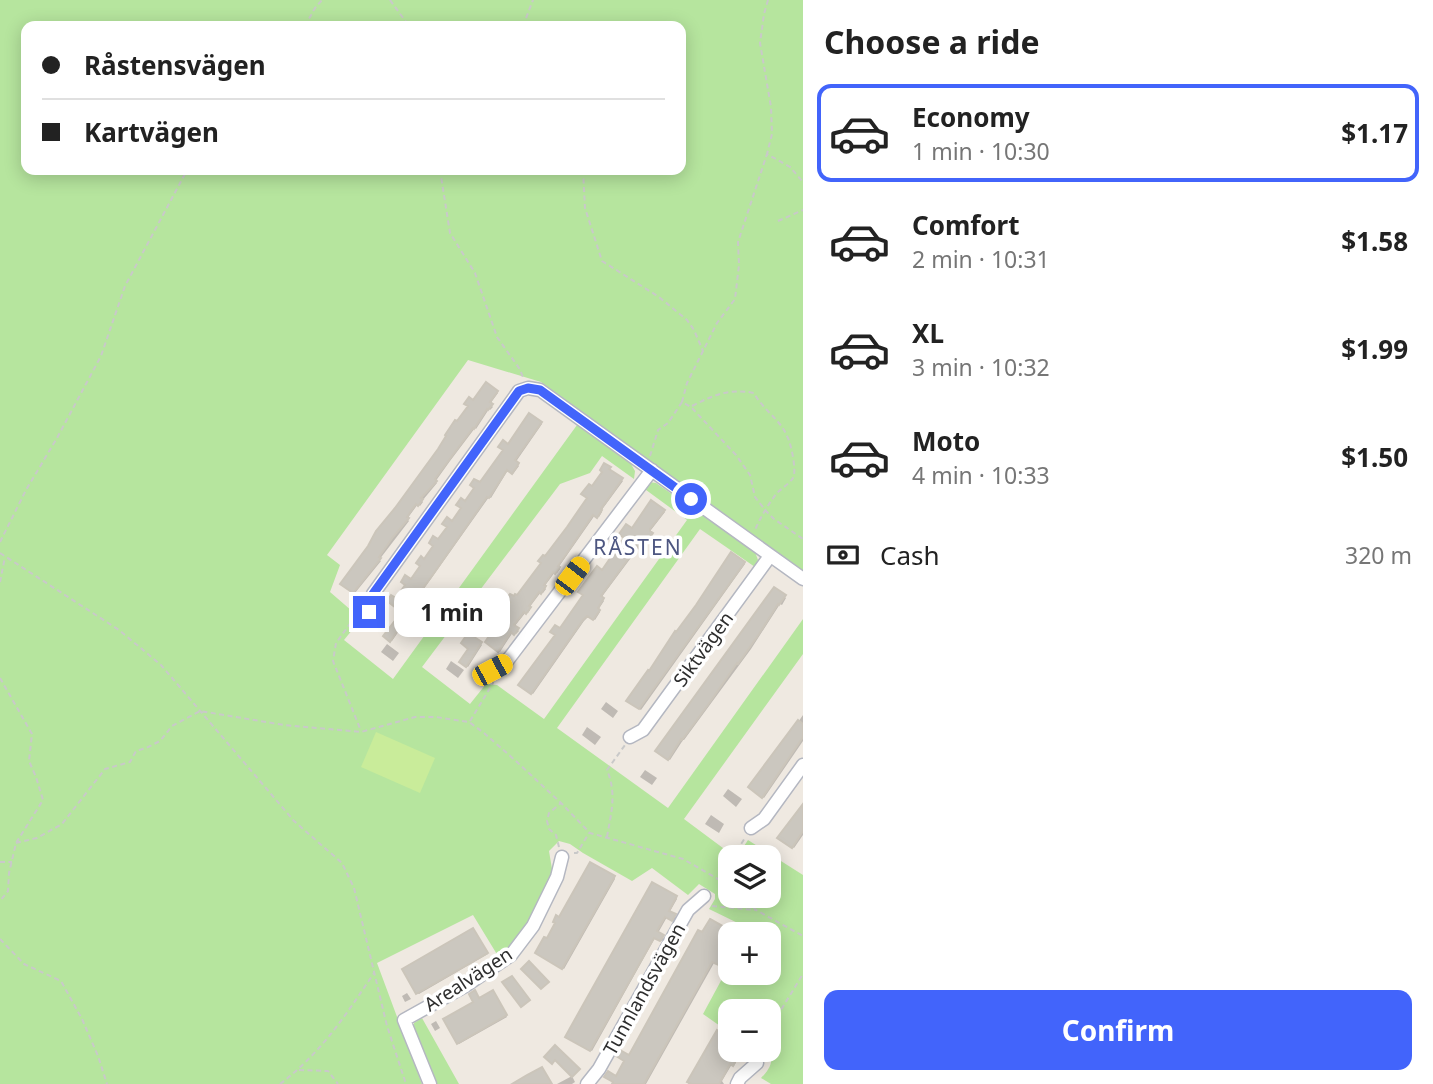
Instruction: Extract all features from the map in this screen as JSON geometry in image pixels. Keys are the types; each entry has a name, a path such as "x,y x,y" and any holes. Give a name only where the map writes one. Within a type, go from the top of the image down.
{"street":[{"path":"369,612 373,594 381,582 519,391 528,388 540,390 803,579"},
{"path":"492,670 508,661 649,468"},
{"name":"Siktvägen","path":"631,737 643,730 770,556"},
{"path":"751,828 764,819 803,765"},
{"name":"Arealvägen","path":"430,1084 404,1020 465,986 511,956 533,926 557,877 562,858"},
{"name":"Tunnlandsvägen","path":"587,1084 599,1069 688,910 704,895"},
{"path":"737,1084 757,1063"}],"path":[{"path":"308,21 322,0"},
{"path":"390,0 405,21"},
{"path":"525,21 533,0"},
{"path":"649,468 658,430 668,423 682,402 687,383 717,323 735,299 739,265 737,242 772,134 771,107 760,43 768,0"},
{"path":"767,154 790,167 803,182"},
{"path":"0,542 101,356 125,286 184,175"},
{"path":"441,175 450,233 475,273 497,338 519,368 528,388"},
{"path":"583,175 585,208 602,261 659,297 687,320 703,352"},
{"path":"778,221 803,210"},
{"path":"691,407 713,395 738,390 754,393 788,436 795,464 793,477 776,495 758,522 750,541"},
{"path":"682,402 691,407 736,455 750,475 755,497 766,511 803,539"},
{"path":"0,553 119,630 161,665 293,821 342,863 354,888 387,1026 406,1084"},
{"path":"0,582 5,556"},
{"path":"361,732 333,661 335,643 352,621 369,612"},
{"path":"469,722 493,683 492,670"},
{"path":"0,678 32,734 29,761 43,800 16,843 8,891 0,901"},
{"path":"16,843 37,838 62,824 105,769 130,762 136,751 160,741 172,726 200,711 284,725 361,732 415,717 436,717 469,722 492,740 590,832 682,859 718,879"},
{"path":"607,838 613,799 607,770 631,737"},
{"path":"561,803 549,813 547,821 549,828 556,835 562,858 577,853 590,832"},
{"path":"740,845 751,828"},
{"path":"0,862 13,862"},
{"path":"704,895 712,906 756,911"},
{"path":"753,908 803,936"},
{"path":"0,939 24,964 61,981 82,1019 107,1084"},
{"path":"281,1084 331,1035 375,972"},
{"path":"781,1010 803,974"},
{"path":"298,1070 328,1071 338,1084"}],"green space":[{"path":"0,0 803,0 803,571 541,382 468,360 327,555 340,565 330,592 352,611 357,624 344,640 393,679 577,425 631,464 635,471 634,479 602,456 590,473 560,484 422,667 470,704 486,684 497,685 544,719 687,520 642,487 649,482 656,483 755,552 758,560 755,567 700,529 557,728 668,808 803,619 803,654 684,819 719,845 718,908 781,908 781,861 803,875 803,1084 771,1084 761,1078 771,1062 781,1062 781,999 718,999 718,1025 703,1014 719,985 781,985 781,922 736,922 709,909 715,894 699,884 688,895 652,868 632,881 570,844 559,841 549,851 553,875 528,924 510,948 498,956 473,915 377,963 422,1084 0,1084"},
{"path":"376,732 435,758 420,793 361,767"},
{"path":"422,1018 459,1084 436,1084 413,1030 414,1023"}],"building":[{"path":"486,382 498,391 490,402 493,404 435,479 437,481 421,498 423,499 418,506 416,504 407,517 409,518 379,557 381,558 353,593 340,584 438,449 455,420 457,421 468,406 464,404 469,397 473,400"},
{"path":"529,413 542,422 515,460 519,463 512,474 507,470 404,614 387,601 391,595 396,598 405,585 401,582 405,575 411,579 420,566 416,563 421,556 424,559 433,546 429,543 433,536 438,539 447,527 442,524 447,517 452,521 461,508 456,505 461,498 465,501 474,488 470,485 474,479 480,482 503,450 498,447 503,440 508,444"},
{"path":"604,463 623,478 597,518 593,515 558,566 560,567 544,585 546,586 541,594 539,592 526,614 524,612 514,625 519,628 514,635 511,632 498,652 485,642 504,614 500,611 506,602 510,602 506,599 510,594 517,595 541,563 538,561 567,527 587,498 581,494 589,484 592,486 602,472 600,470"},
{"path":"651,500 665,510 650,529 653,533 641,550 637,547 601,596 604,598 598,608 600,610 593,620 587,616 583,620 531,694 518,685 555,635 550,632 555,625 560,628 583,595 578,592 597,566 602,570 624,538 619,534 626,524 632,528"},
{"path":"731,552 745,562 639,709 626,701 696,605"},
{"path":"774,587 786,595 668,760 655,751"},
{"path":"401,613 417,625 409,635 399,628 390,642 383,636"},
{"path":"468,633 482,642 466,667 459,662 468,649 461,643"},
{"path":"798,720 803,724 803,737 762,798 748,787"},
{"path":"803,804 803,831 792,848 777,838"},
{"path":"590,862 615,876 562,969 535,953 544,937 547,938 556,915 559,917"},
{"path":"652,882 677,896 669,911 676,914 672,921 665,917 657,931 664,935 660,941 654,938 590,1051 565,1037"},
{"path":"710,919 718,923 718,965 712,962 644,1084 612,1084 613,1082 604,1077 608,1071 616,1076 624,1061 616,1056 620,1050 629,1055 698,930 702,932"},
{"path":"473,928 488,953 416,994 402,969"},
{"path":"529,961 549,982 541,989 521,969"},
{"path":"512,976 530,1000 521,1007 502,982"},
{"path":"475,990 479,998 493,990 507,1015 457,1044 443,1019 473,1002 469,994"},
{"path":"717,1030 718,1062 735,1062 733,1066 730,1064 719,1084 687,1082"},
{"path":"555,1045 580,1069 572,1077 555,1060 552,1064 544,1057"},
{"path":"542,1067 552,1084 512,1084 527,1075"}],"district":[{"name":"RÅSTEN","path":"638,548"}],"route":[{"path":"369,612 373,594 519,391 528,388 540,390 691,499"}]}
